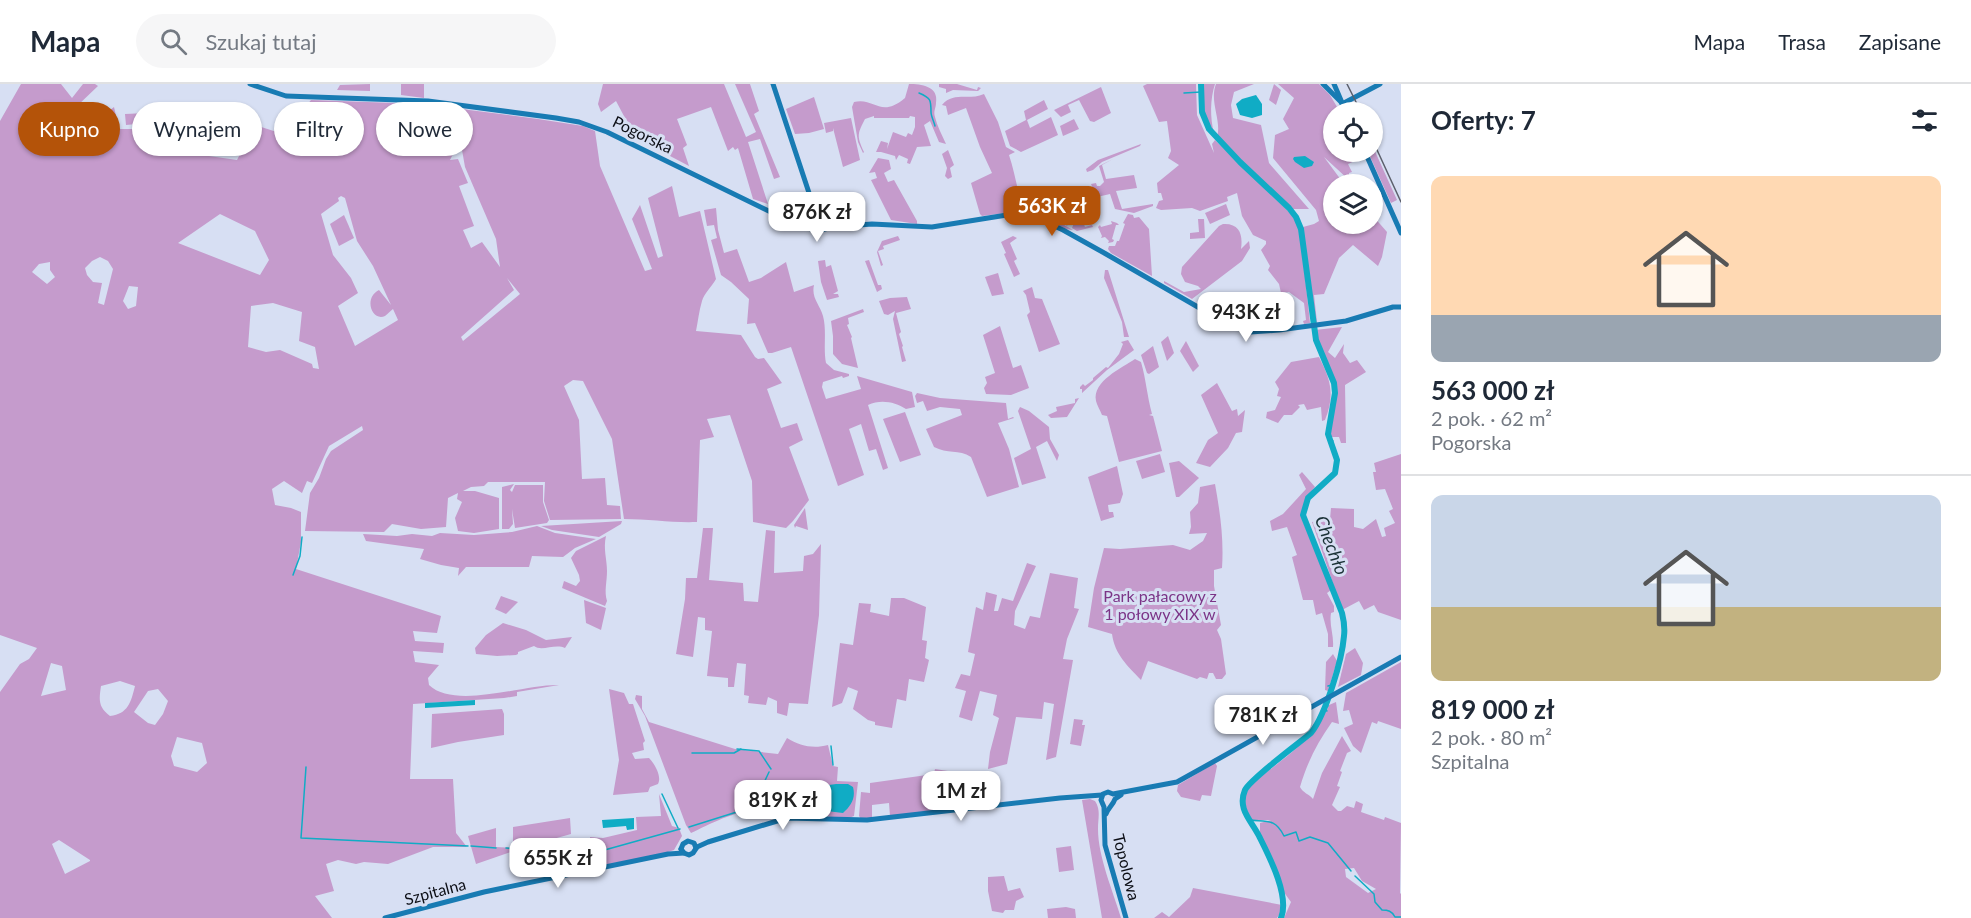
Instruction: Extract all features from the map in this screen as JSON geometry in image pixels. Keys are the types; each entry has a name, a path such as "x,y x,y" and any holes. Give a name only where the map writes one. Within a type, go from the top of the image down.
{"street":[{"name":"Pogorska","path":"250,84 286,96 428,101 579,122 608,132 798,225 833,227 880,224 927,227 1013,214 1035,217 1135,270 1229,325 1245,331 1257,332 1319,326 1351,320 1395,306 1401,307"},
{"path":"773,84 814,208 817,225"},
{"path":"1323,84 1340,102"},
{"path":"1335,84 1341,102"},
{"path":"1346,102 1380,84"},
{"path":"1369,162 1401,233"},
{"path":"695,846 691,854 683,851 682,845 686,841 695,846 787,819 867,820 1088,796 1110,805 1114,796 1127,791 1177,782 1401,657"},
{"path":"1102,800 1106,792 1114,796"},
{"name":"Topolowa","path":"1102,800 1106,853 1126,918"},
{"name":"Topolowa","path":"1104,822 1110,805"},
{"name":"Szpitalna","path":"384,918 484,892 683,851"}],"green space":[{"path":"21,84 61,84 72,98 83,84 98,86 81,102 18,102 18,156 120,156 120,129 132,129 132,156 209,156 237,160 239,156 262,156 262,127 274,131 274,156 364,156 364,102 309,102 311,100 376,102 376,156 452,156 450,160 458,159 468,183 459,186 474,226 463,230 471,248 482,242 500,267 496,239 465,167 463,156 473,156 473,111 583,126 595,131 600,166 645,271 652,269 632,219 640,205 658,258 663,256 648,198 672,186 679,217 700,211 716,279 703,298 696,331 741,335 755,357 764,358 782,383 767,389 781,428 797,423 803,440 789,447 809,500 786,528 753,522 752,481 730,415 707,419 714,437 700,440 697,522 624,519 612,439 583,381 573,380 564,386 579,420 582,479 605,478 607,505 620,506 621,519 550,520 544,501 545,482 488,482 484,486 471,487 463,491 475,491 499,498 499,529 474,533 458,531 455,518 462,502 457,499 458,493 448,498 446,527 421,529 392,524 384,532 305,531 310,493 326,459 331,451 363,430 362,426 329,446 312,483 307,481 302,493 284,481 272,489 275,505 301,512 301,542 296,569 441,616 437,633 413,631 415,641 444,643 443,653 413,651 415,662 439,665 428,678 429,685 441,692 473,696 559,685 517,692 517,696 504,698 413,704 410,779 453,779 456,833 467,847 433,847 388,864 364,862 356,864 338,860 326,864 334,891 315,896 332,918 0,918 0,692 20,664 29,659 37,648 0,635 0,121","holes":["341,196 345,198 357,241 373,266 391,305 379,290 371,298 373,313 380,317 393,309 398,320 355,346 338,306 358,293 351,278 333,255 321,214 339,201 338,198","220,214 255,231 269,260 260,275 178,243","100,257 108,261 113,269 104,305 98,303 102,283 93,282 85,268","50,262 50,270 55,277 47,284 32,272 39,264","507,278 520,294 463,341 461,337 514,290","129,286 138,287 136,306 128,309 123,301","273,303 302,312 299,341 315,347 319,369 280,350 266,352 248,347 251,306","51,663 62,666 66,690 41,696","120,681 135,686 125,710 110,716 100,703 101,686","158,689 168,701 155,725 148,723 134,712 148,691","177,737 202,743 207,763 197,772 174,766 171,756","59,840 90,861 65,874 52,844"]},
{"path":"370,84 370,91 337,90 340,85"},
{"path":"401,84 424,84 424,98 401,95"},
{"path":"603,84 724,84 746,137 756,132 735,84 750,84 759,111 754,114 780,177 774,179 760,139 748,142 768,204 753,199 738,148 735,150 733,147 728,151 711,107 677,119 687,145 683,148 689,166 634,137 616,101 601,112 598,104"},
{"path":"909,84 928,87 935,93 934,115 946,144 939,142 930,121 924,125 931,146 917,147 910,164 907,163 908,159 899,155 896,160 895,156 876,152 881,141 888,143 887,149 893,132 906,137 908,133 912,135 915,117 874,118 874,116 865,119 859,131 863,153 858,142 852,107 854,102 861,101 889,107 905,98"},
{"path":"939,84 957,84 977,90 978,87 981,88 978,91 953,90 946,93 946,89 939,87"},
{"path":"1147,84 1196,84 1197,115 1214,153 1212,144 1215,140 1294,217 1300,230 1310,323 1304,324 1303,321 1306,320 1304,303 1289,292 1281,293 1279,284 1268,270 1270,266 1261,250 1266,241 1253,235 1242,216 1237,193 1227,197 1228,201 1200,211 1192,208 1161,210 1156,208 1159,201 1163,200 1161,193 1158,193 1157,183 1179,165 1168,158 1171,151 1167,121 1159,122 1143,86"},
{"path":"1202,84 1215,84 1211,108 1214,133 1205,118"},
{"path":"1216,84 1254,84 1234,92 1231,105 1233,118 1261,125 1269,163 1309,209 1293,209 1217,138 1218,124 1214,98"},
{"path":"1274,84 1281,90 1276,105 1269,100"},
{"path":"1278,84 1319,84 1334,102 1323,102 1323,162 1328,162 1337,174 1323,174 1323,234 1383,234 1383,227 1387,232 1378,266 1353,245 1339,258 1324,294 1314,295 1317,322 1314,323 1303,227 1319,221 1316,210 1273,158 1275,135 1289,129 1283,119 1294,98"},
{"path":"1101,87 1111,113 1094,122 1090,121 1079,100 1068,105 1071,112 1061,117 1054,110"},
{"path":"984,94 998,122 1006,147 1015,152 1009,155 1020,198 1035,195 1036,199 1027,202 1027,205 1015,204 1014,206 1019,208 1020,212 1013,212 1011,205 1004,206 1005,213 982,216 980,214 971,183 992,173 966,108 948,115 946,106 942,105 952,98"},
{"path":"814,97 824,129 795,134 786,109"},
{"path":"1044,100 1048,109 1027,120 1030,128 1051,117 1058,135 1021,152 1010,146 1005,131 1026,120 1024,111"},
{"path":"125,114 132,114 132,124 126,125"},
{"path":"851,118 860,160 843,167 833,128 833,131 826,133 824,123"},
{"path":"1074,119 1079,129 1063,136 1060,126"},
{"path":"1141,144 1102,162 1087,172 1086,169 1098,160"},
{"path":"948,150 954,165 950,168 952,177 948,179 945,176 947,168 942,154"},
{"path":"878,158 889,160 891,169 884,173 888,182 894,180 917,224 891,220 871,180 877,178 875,172 869,173"},
{"path":"1113,159 1102,165 1106,179 1134,175 1137,188 1116,191 1122,209 1153,204 1153,206 1134,213 1115,209 1110,194 1097,197 1091,184 1096,183 1100,186 1104,182 1099,166"},
{"path":"1329,162 1352,162 1348,164 1352,172 1342,174"},
{"path":"1373,162 1380,162 1397,200 1391,203 1383,185 1383,174 1378,174"},
{"path":"1062,190 1073,215 1080,214 1085,227 1092,225 1093,227 1077,231 1072,228 1074,223 1070,221 1067,226 1059,200 1063,223 1048,216 1073,230 1066,229 1040,216 1024,213 1024,210 1030,211 1024,209 1026,208 1035,210 1036,207 1051,203 1049,196 1037,199 1037,196"},
{"path":"1226,204 1230,215 1210,224 1205,213"},
{"path":"716,208 718,230 724,253 737,249 749,282 761,278 786,262 794,292 814,285 815,298 824,322 826,363 834,370 849,374 843,378 842,376 823,382 822,387 826,399 861,389 857,376 912,392 915,407 906,409 893,403 883,402 868,405 888,468 883,470 876,449 869,451 861,424 849,429 864,475 838,486 791,347 768,353 755,323 747,324 749,299 721,275 711,240 717,238 714,225 707,226 704,210"},
{"path":"1128,214 1133,215 1134,218 1139,217 1149,229 1152,276 1111,253 1108,249 1109,246 1115,246 1119,241 1125,224 1123,223"},
{"path":"344,215 354,238 339,246 330,224"},
{"path":"1198,219 1204,219 1205,238 1190,239 1190,233 1199,232"},
{"path":"1111,221 1119,225 1116,225 1113,242 1108,243 1105,237 1101,238 1098,227 1112,224"},
{"path":"1223,224 1237,228 1241,235 1241,249 1249,241 1250,248 1242,261 1192,299 1164,283 1164,281 1184,292 1201,289 1185,282 1181,274 1182,267"},
{"path":"898,236 900,240 883,246 884,249 878,251 883,265 881,266 877,252 882,241"},
{"path":"1013,236 1017,238 1010,243 1020,274 1014,277 1001,242"},
{"path":"825,260 826,267 831,265 838,291 833,294 838,294 839,297 827,300 818,261"},
{"path":"869,260 878,285 881,285 882,289 877,292 865,261"},
{"path":"1105,270 1108,270 1129,337 1124,337 1122,322 1104,278"},
{"path":"998,273 1004,294 992,296 985,277"},
{"path":"1032,287 1035,298 1042,299 1060,344 1039,352 1027,315 1030,312 1023,291"},
{"path":"907,297 911,309 896,313 906,361 902,362 893,319 895,311 888,315 884,314 879,301"},
{"path":"863,309 864,312 848,318 849,324 847,325 852,337 858,368 842,364 833,354 831,321"},
{"path":"1000,326 1013,368 1021,365 1029,388 1011,395 986,394 984,388 987,383 985,377 995,373 983,335"},
{"path":"1342,327 1328,352 1335,358 1344,344 1343,353 1350,363 1357,360 1366,372 1345,385 1346,443 1341,443 1339,437 1331,437 1330,424 1335,385 1332,371 1315,330"},
{"path":"1168,336 1174,353 1167,361 1161,342"},
{"path":"1128,340 1134,350 1082,393 1080,387 1083,384 1085,386 1106,367 1108,368 1119,354 1123,344 1121,342"},
{"path":"1186,341 1199,366 1193,372 1180,351"},
{"path":"1153,346 1159,367 1149,374 1141,355"},
{"path":"1319,357 1329,380 1331,395 1325,420 1322,421 1321,407 1307,410 1304,404 1298,405 1300,407 1292,415 1284,415 1278,423 1266,418 1267,412 1275,410 1281,397 1277,396 1279,389 1275,382 1291,362"},
{"path":"1135,359 1141,362 1152,414 1149,415 1153,416 1162,451 1119,462 1107,416 1102,415 1096,401 1096,394 1103,381"},
{"path":"1217,383 1232,411 1237,409 1238,416 1245,410 1242,432 1236,433 1228,448 1210,467 1196,463 1208,440 1218,433 1201,395"},
{"path":"917,393 940,398 1006,403 1008,419 1014,418 998,423 1009,449 1019,487 987,497 971,457 934,447 926,429 962,415 960,409 940,407 927,411 923,401 917,403 915,396"},
{"path":"1079,398 1067,417 1051,418 1048,415 1057,411 1056,407 1075,403 1075,399"},
{"path":"1020,407 1029,411 1049,427 1050,439 1059,455 1057,461 1047,441 1036,447 1046,478 1022,485 1014,458 1031,449 1018,411"},
{"path":"905,412 921,455 900,462 883,419"},
{"path":"1160,454 1165,472 1142,479 1136,461"},
{"path":"1401,454 1401,620 1378,612 1374,605 1364,610 1359,601 1342,610 1312,522 1330,519 1331,508 1354,509 1354,527 1363,529 1376,519 1382,537 1386,536 1384,528 1395,523 1389,511 1393,509 1385,489 1376,490 1374,463"},
{"path":"1179,461 1199,478 1179,497 1176,497 1169,463"},
{"path":"1117,466 1123,494 1120,503 1108,505 1109,512 1113,512 1114,517 1101,521 1088,477"},
{"path":"1302,472 1315,487 1305,503 1303,522 1331,590 1327,593 1334,606 1334,612 1331,613 1333,647 1328,647 1328,634 1322,613 1316,615 1313,600 1303,600 1292,557 1297,555 1287,527 1272,531 1270,521 1283,514 1306,489 1299,475"},
{"path":"514,484 510,490 512,492 515,485 543,485 543,502 549,520 547,523 515,528 512,509 513,524 509,529 502,529 502,487"},
{"name":"Park pałacowy z 1 połowy XIX w","path":"1215,484 1221,526 1222,568 1214,570 1214,586 1221,625 1217,630 1221,639 1226,674 1222,679 1216,679 1213,673 1209,673 1207,679 1200,677 1197,679 1148,661 1141,680 1119,654 1112,634 1088,627 1094,588 1104,548 1173,545 1190,550 1203,541 1207,533 1189,534 1190,512 1198,503 1200,487"},
{"path":"805,508 808,530 796,526 795,528 794,525"},
{"path":"622,521 621,524 599,537 552,530 541,526"},
{"path":"537,526 555,533 596,539 575,548 563,557 532,556 529,567 466,567 458,576 459,568 420,559 424,549 366,541 363,534 474,535 512,532"},
{"path":"703,528 713,528 709,580 743,583 744,601 758,602 766,530 775,531 774,573 803,571 804,556 813,554 821,544 819,615 808,704 789,703 787,716 777,713 777,701 768,697 766,705 748,703 749,696 744,695 746,664 737,663 734,687 728,687 728,678 707,676 712,631 705,630 705,618 698,617 693,657 676,654 686,578 697,578"},
{"path":"606,536 607,601 605,606 562,588 564,581 576,586 580,581 571,558 576,551"},
{"path":"1027,563 1036,566 1015,611 1014,625 1025,629 1030,616 1040,618 1050,573 1078,578 1074,608 1079,609 1067,639 1063,659 1073,660 1056,757 1046,760 1054,704 1044,702 1042,719 1016,717 1007,764 988,769 999,718 993,715 997,695 980,691 972,721 959,717 966,691 955,688 961,674 970,676 975,654 968,652 976,607 983,610 986,592 997,595 994,611 998,611 1002,598 1013,601"},
{"path":"501,596 518,602 506,614 495,609"},
{"path":"891,598 904,598 926,607 922,640 927,641 925,658 929,660 924,682 909,679 906,701 897,699 892,728 875,725 875,722 868,720 853,709 858,691 848,687 842,703 832,707 840,643 853,645 859,603 871,604 870,612 889,616"},
{"path":"584,600 606,608 601,630 586,623"},
{"path":"503,623 526,630 546,640 572,637 565,648 557,646 537,648 534,646 516,655 476,654 475,648 486,635"},
{"path":"1355,648 1363,663 1361,675 1338,687 1346,654"},
{"path":"1333,654 1337,661 1328,691 1325,690 1326,662"},
{"path":"1401,662 1401,729 1378,721 1377,724 1372,722 1361,753 1353,746 1344,728 1353,724 1349,710 1343,711 1346,693"},
{"path":"609,689 624,693 629,704 633,704 645,741 644,750 632,753 635,759 649,758 656,767 659,778 658,784 650,787 648,792 613,795 619,760"},
{"path":"636,695 642,696 642,709 649,722 735,749 778,754 787,738 807,746 828,745 833,766 838,767 837,781 858,782 854,816 840,818 804,814 770,819 768,812 749,811 729,816 691,833 645,716 635,699"},
{"path":"1336,702 1339,724 1332,722 1322,738 1309,761 1300,787 1313,799 1322,773 1342,736 1351,751 1347,753 1340,771 1342,772 1337,786 1340,787 1332,805 1341,811 1347,806 1354,808 1356,801 1363,804 1361,812 1401,823 1401,918 1284,918 1291,902 1283,891 1260,834 1260,823 1271,820 1251,820 1246,815 1244,798 1251,783 1307,739 1329,705","holes":["1354,868 1362,881 1376,889 1368,893 1346,877 1345,869"]},
{"path":"502,709 504,735 431,748 432,714"},
{"path":"1074,719 1083,720 1082,725 1085,725 1081,746 1070,744"},
{"path":"1215,763 1217,766 1211,796 1202,795 1200,801 1181,797 1177,791 1178,785"},
{"path":"935,769 967,774 989,772 993,805 890,816 889,803 872,805 872,818 861,819 859,816 861,792 870,793 870,783 934,774"},
{"path":"659,794 672,826 679,828 682,836 674,850 593,868 590,837 603,838 637,830 636,817 661,816"},
{"path":"1082,800 1095,801 1098,808 1100,851 1121,918 1102,918"},
{"path":"570,818 571,834 476,864 468,836 496,828 496,847 513,848 513,827"},
{"path":"1071,846 1074,870 1059,872 1056,848"},
{"path":"1004,876 1008,891 1020,888 1024,897 1016,901 1014,910 1005,910 1003,913 992,911 988,877"},
{"path":"1193,888 1282,905 1281,912 1277,918 1154,918 1162,912 1169,917 1190,897"},
{"path":"1066,907 1075,909 1076,918 1048,918 1047,909"}],"water":[{"path":"1256,95 1262,104 1262,115 1252,118 1240,115 1236,104 1242,99"},
{"path":"1305,156 1314,162 1312,166 1304,168 1293,159 1294,157"},
{"path":"475,700 475,705 425,708 425,703"},
{"path":"848,784 853,787 852,802 843,813 802,808 771,808 759,805 768,794"},
{"path":"634,818 634,829 627,830 626,826 603,828 602,820"}],"waterway":[{"name":"Chechło","path":"1201,84 1202,112 1209,129 1296,217 1301,229 1316,340 1334,383 1335,393 1328,434 1337,460 1335,473 1308,498 1303,515 1342,613 1343,646 1328,700 1317,724 1311,733 1256,778 1245,790 1243,797 1246,814 1268,854 1281,888 1283,899 1281,918"},
{"path":"1184,93 1201,92"},
{"path":"919,93 930,100 931,115 935,126"},
{"path":"293,575 300,556 302,537"},
{"name":"Chechło","path":"1328,686 1332,685"},
{"path":"831,746 833,765"},
{"path":"737,749 759,751 771,769"},
{"path":"692,753 734,753 741,749"},
{"path":"306,767 301,838 468,846"},
{"path":"758,805 762,787 769,772"},
{"path":"662,794 678,828"},
{"path":"689,827 759,805"},
{"path":"1249,820 1274,824 1284,836 1296,832 1299,841 1310,837 1328,843 1351,871"},
{"path":"590,852 680,829"},
{"path":"471,846 496,848"},
{"path":"506,848 518,849"},
{"path":"1355,876 1374,894 1375,902 1382,910 1390,911 1395,917 1401,917"}],"railway":[{"path":"1347,84 1356,102"},
{"path":"1383,162 1401,202"}]}
